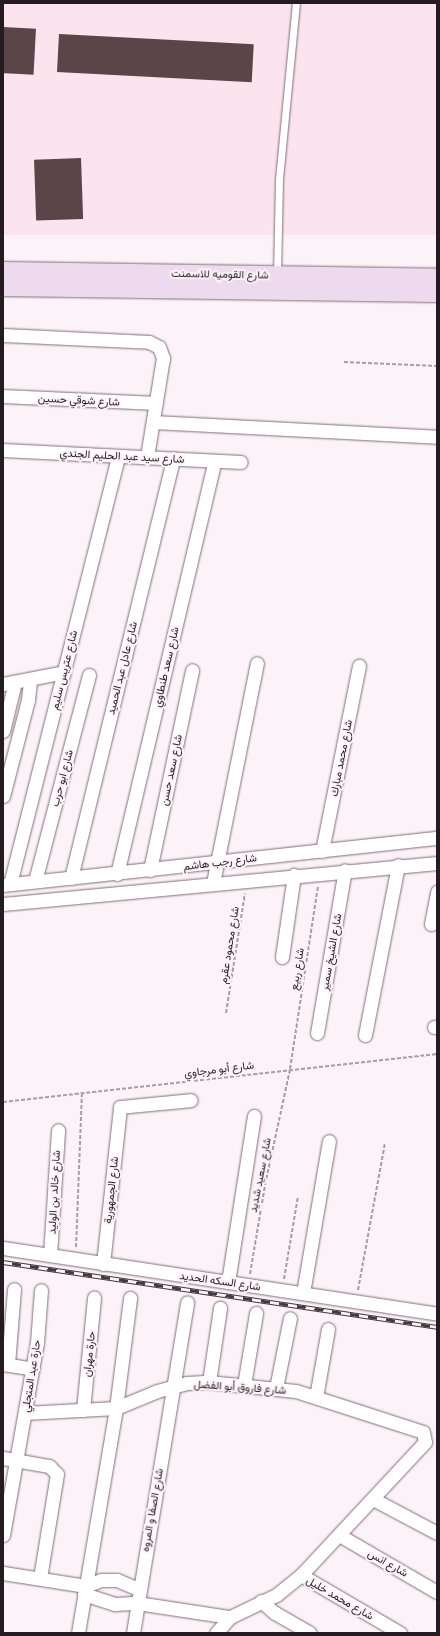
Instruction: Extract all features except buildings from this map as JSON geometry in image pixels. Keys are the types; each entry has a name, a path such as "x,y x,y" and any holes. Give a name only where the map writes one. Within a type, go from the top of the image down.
{"main road":[{"name":"شارع القوميه للاسمنت","path":"3,271 277,282 437,292"},
{"name":"شارع القوميه للاسمنت","path":"3,286 437,278"}],"street":[{"path":"3,335 155,344 159,347 163,358 147,457"},
{"name":"شارع شوقي حسين","path":"3,396 156,403"},
{"path":"153,422 437,437"},
{"name":"شارع سيد عبد الحليم الجندي","path":"3,450 241,462"},
{"name":"شارع عتريس سليم","path":"7,884 64,672 118,456"},
{"name":"شارع عادل عبد الحميد","path":"71,878 173,458"},
{"name":"شارع سعد طنطاوي","path":"117,874 215,460"},
{"path":"213,883 257,663"},
{"name":"شارع محمد مبارك","path":"322,851 359,666"},
{"name":"شارع سعد حسن","path":"150,870 192,670"},
{"path":"3,730 9,683 64,672"},
{"name":"شارع ابو حرب","path":"35,881 89,674"},
{"path":"3,796 28,700 30,680"},
{"name":"شارع رجب هاشم","path":"7,884 117,874 437,838"},
{"name":"شارع رجب هاشم","path":"3,904 345,870 437,863"},
{"path":"365,1035 398,865"},
{"name":"شارع الشيخ سمير","path":"318,1033 345,870"},
{"path":"282,957 294,875"},
{"path":"431,924 437,892"},
{"name":"شارع الجمهورية","path":"103,1264 119,1117 123,1106 191,1100"},
{"path":"228,1282 254,1116"},
{"name":"شارع خالد بن الوليد","path":"50,1255 58,1130"},
{"path":"304,1293 328,1141"},
{"name":"شارع السكه الحديد","path":"3,1248 437,1314"},
{"path":"14,1289 5,1364 33,1368"},
{"name":"حارة عبد المتجلي","path":"3,1535 33,1368 41,1290"},
{"name":"حارة مهران","path":"83,1410 94,1298"},
{"path":"78,1633 116,1408 130,1298"},
{"name":"شارع الصفا و المروه","path":"133,1633 138,1589 187,1302"},
{"path":"209,1382 220,1308"},
{"path":"244,1385 256,1313"},
{"path":"276,1388 290,1318"},
{"path":"316,1396 328,1329"},
{"name":"شارع فاروق أبو الفضل","path":"25,1412 116,1408 146,1394 173,1387 209,1382 276,1388 316,1396 419,1430 426,1437 425,1442 373,1498"},
{"path":"3,1458 49,1466 55,1470 57,1481 40,1578"},
{"path":"220,1632 230,1618 281,1592 301,1576 373,1498 437,1533"},
{"name":"شارع انس","path":"339,1535 437,1592"},
{"path":"3,1573 40,1578 85,1590 104,1602 137,1603 230,1618"},
{"name":"شارع محمد خليل","path":"301,1576 400,1633"},
{"path":"85,1590 109,1580 124,1582 138,1589"},
{"path":"261,1601 275,1613 310,1633"}],"lane":[{"path":"277,282 278,180 296,3"}],"path":[{"path":"344,362 437,366"},
{"name":"شارع ربيع","path":"290,1069 320,873"},
{"name":"شارع محمود عقرم","path":"226,1013 247,880"},
{"name":"شارع أبو مرجاوي","path":"3,1102 82,1092 437,1054"},
{"name":"شارع سعيد شديد","path":"248,1285 265,1185 290,1069"},
{"path":"75,1259 82,1092"},
{"path":"356,1301 385,1143"},
{"path":"282,1290 298,1196"}],"shaded area":[{"path":"3,3 437,3 437,235 3,235"}],"railway":[{"path":"3,1262 437,1327"}]}
